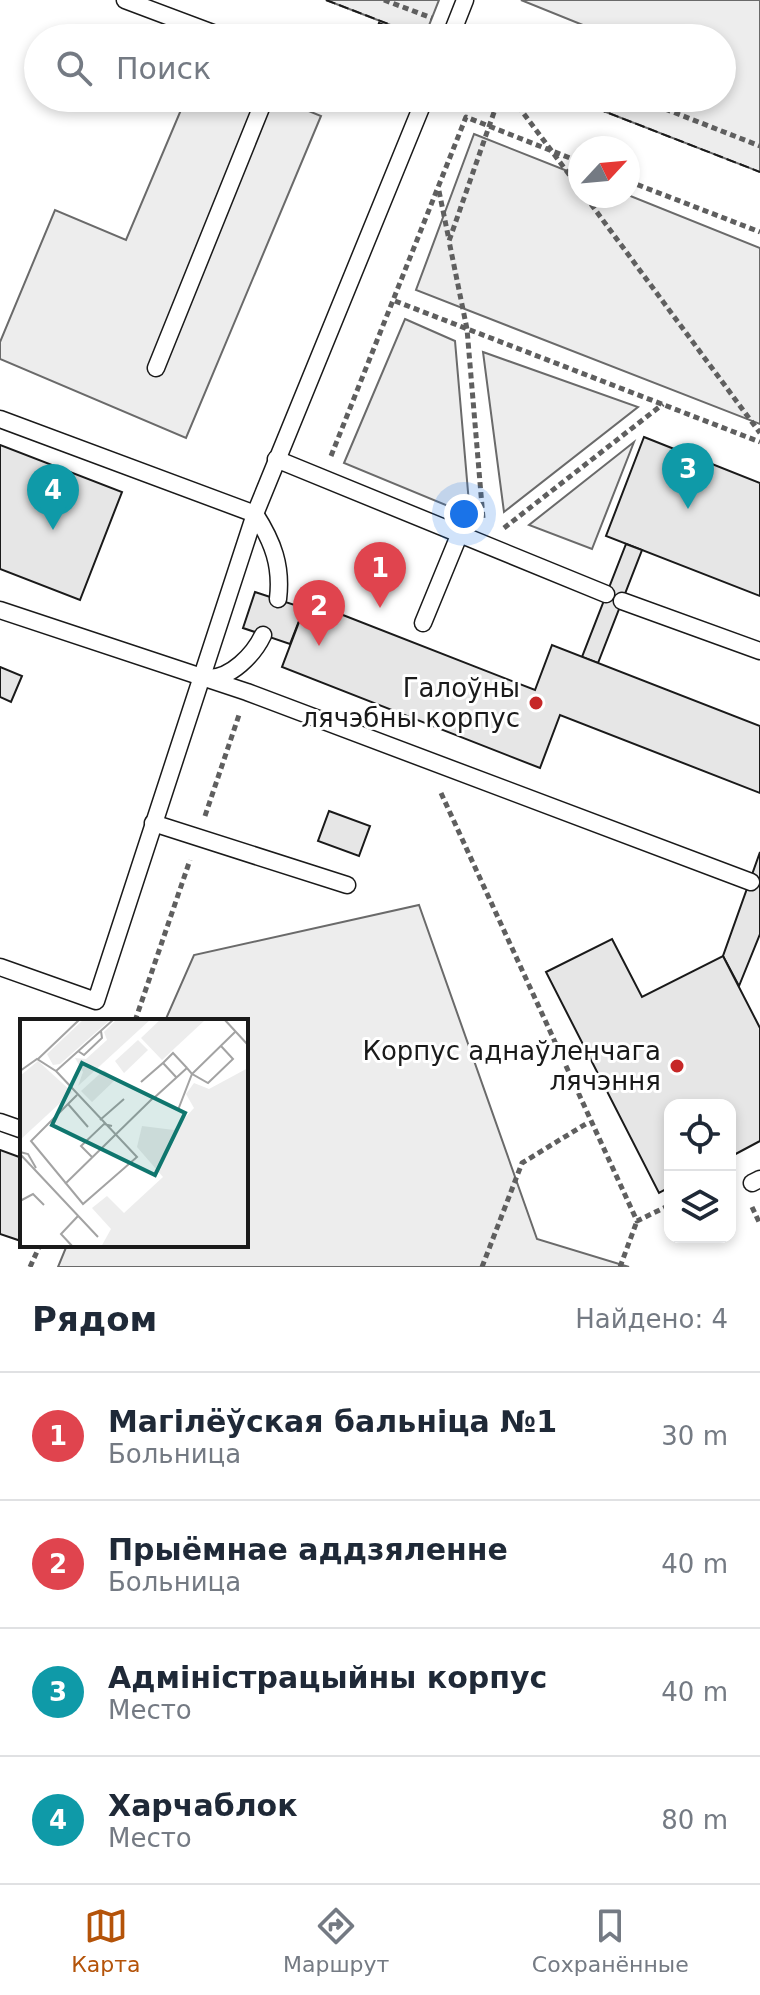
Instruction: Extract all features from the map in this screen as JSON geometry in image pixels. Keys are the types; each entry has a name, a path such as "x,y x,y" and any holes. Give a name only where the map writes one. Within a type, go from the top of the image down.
{"lane":[{"path":"125,0 189,24"},
{"path":"456,24 465,0"},
{"path":"156,368 259,112"},
{"path":"0,967 96,1001 255,514 419,112"},
{"path":"0,419 255,514 273,545 280,581 278,599"},
{"path":"276,459 606,594"},
{"path":"423,623 460,533"},
{"path":"622,601 760,651"},
{"path":"0,610 199,678 751,882"},
{"path":"199,678 215,678 225,673 256,649 263,635"},
{"path":"153,823 347,885"},
{"path":"0,1122 20,1129"}],"path":[{"path":"449,241 494,112"},
{"path":"523,112 568,173"},
{"path":"673,112 760,146"},
{"path":"322,478 466,117 568,157"},
{"path":"640,186 760,232"},
{"path":"438,189 467,329 485,543"},
{"path":"594,208 760,433"},
{"path":"395,301 760,442"},
{"path":"485,543 663,404"},
{"path":"428,763 589,1122 637,1221"},
{"path":"482,1267 522,1163 589,1122"},
{"path":"620,1267 637,1221 664,1208"},
{"path":"30,1267 39,1247"}],"shaded area":[{"path":"326,0 439,0 430,24 388,24"},
{"path":"521,0 760,0 760,172 606,112 736,112 736,24 580,24"},
{"path":"180,112 311,112 321,116 186,438 0,359 0,342 55,210 126,240"},
{"path":"474,134 568,171 568,208 640,208 640,200 760,248 760,424 416,290"},
{"path":"405,319 455,341 470,515 344,463"},
{"path":"483,352 638,407 504,512"},
{"path":"634,442 592,549 529,525"},
{"path":"419,905 537,1239 629,1267 58,1267 66,1247 248,1247 248,1019 166,1019 194,955"}],"building":[{"path":"644,437 760,483 760,596 606,536"},
{"path":"0,445 122,492 80,600 0,569"},
{"path":"626,544 642,550 598,663 582,657"},
{"path":"255,592 304,608 290,644 243,628"},
{"name":"Галоўны лячэбны корпус","path":"307,601 535,690 552,645 760,726 760,793 560,715 540,768 282,667"},
{"path":"0,667 22,676 11,702 0,697"},
{"path":"329,811 370,826 359,856 318,841"},
{"path":"760,852 760,934 739,986 723,956"},
{"name":"Корпус аднаўленчага лячэння","path":"612,939 642,997 723,956 760,1028 760,1141 736,1154 736,1099 664,1099 664,1190 659,1193 546,972"},
{"path":"0,1150 20,1157 20,1241 0,1234"}],"fence":[{"path":"326,0 389,24"},
{"path":"606,112 760,172"}],"place":[{"name":"Адміністрацыйны корпус","path":"688,509"},
{"name":"Харчаблок","path":"53,530"},
{"name":"Магілёўская бальніца №1","path":"380,608"},
{"name":"Прыёмнае аддзяленне","path":"319,646"},
{"name":"Галоўны лячэбны корпус","path":"536,703"},
{"name":"Корпус аднаўленчага лячэння","path":"677,1066"}]}
